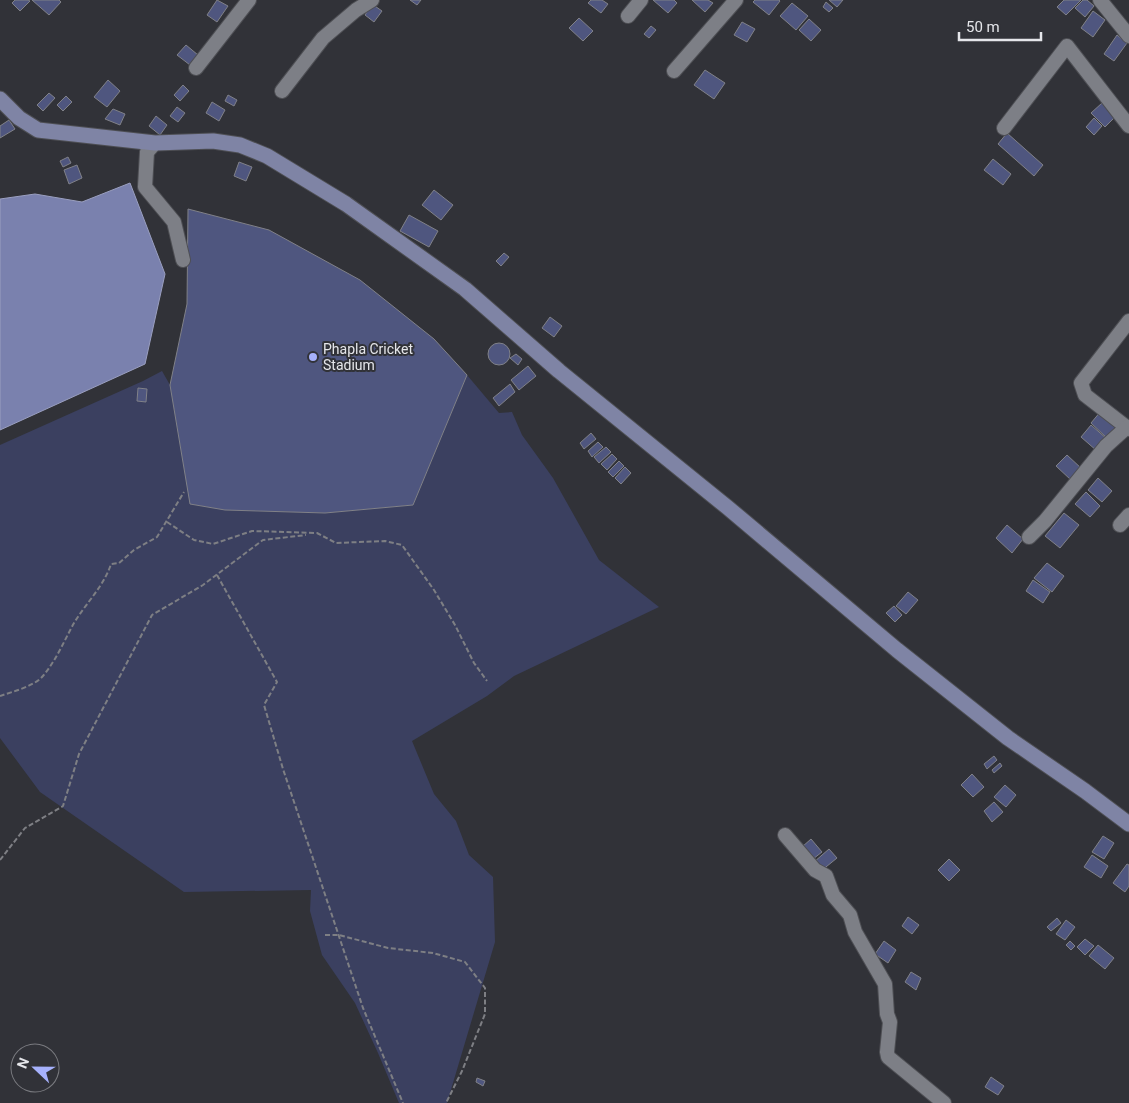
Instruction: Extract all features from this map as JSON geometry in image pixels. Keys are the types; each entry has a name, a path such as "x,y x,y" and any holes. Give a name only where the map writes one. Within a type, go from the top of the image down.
{"main road":[{"path":"0,99 19,118 38,130 155,143 213,141 240,145 267,156 346,204 465,289 559,371 727,507 897,650 1008,738 1129,824"}],"street":[{"path":"196,68 249,0"},
{"path":"282,90 323,38 356,10 372,0"},
{"path":"628,16 641,0"},
{"path":"674,71 736,0"},
{"path":"1100,0 1129,36"},
{"path":"1004,128 1066,46 1129,126"},
{"path":"155,143 147,152 146,187 174,222 183,260"},
{"path":"1029,537 1045,521 1106,446 1128,428 1085,395 1081,383 1129,321"},
{"path":"785,835 815,870 826,876 833,895 850,914 855,932 886,984 887,1014 890,1022 886,1052 888,1057 944,1103"}],"path":[{"path":"0,696 21,689 41,678 106,578 111,564 119,563 134,550 157,537 184,492"},
{"path":"167,522 194,540 213,544 252,531 317,533 336,543 385,541 402,545 434,590 486,681"},
{"path":"0,860 25,828 64,806 79,754 152,615 203,585 263,540 306,535"},
{"path":"217,575 277,682 264,705 282,769 363,1008 403,1103"},
{"path":"324,935 339,935 388,948 432,953 465,962 485,988 485,1014 462,1071 446,1103"}],"shaded area":[{"path":"130,183 165,274 145,364 0,430 0,199 35,194 82,202"},
{"path":"162,371 170,385 191,504 225,510 325,513 413,505 467,375 499,413 512,412 522,435 553,478 599,560 659,607 514,676 487,696 412,741 434,794 456,821 469,855 493,877 495,942 447,1103 399,1103 355,1003 322,955 310,911 311,890 184,892 40,792 0,738 0,445"}],"building":[{"path":"15,0 30,1 20,11 12,3"},
{"path":"32,0 59,0 61,2 49,15"},
{"path":"217,0 228,6 217,22 207,15"},
{"path":"410,0 421,0 417,5"},
{"path":"591,0 602,0 608,4 601,13 588,3"},
{"path":"653,0 674,0 677,3 668,13"},
{"path":"692,0 708,0 713,3 705,12"},
{"path":"755,0 780,1 769,15 753,2"},
{"path":"829,0 843,0 837,7"},
{"path":"1064,0 1081,0 1066,15 1057,7"},
{"path":"1083,0 1087,0 1094,6 1085,17 1075,8"},
{"path":"826,2 833,8 829,12 823,7"},
{"path":"792,3 808,16 796,30 780,16"},
{"path":"372,4 382,11 374,22 365,15"},
{"path":"1093,11 1105,20 1093,37 1081,28"},
{"path":"579,18 593,31 583,41 569,28"},
{"path":"809,19 821,30 811,41 799,30"},
{"path":"742,22 755,29 747,42 734,35"},
{"path":"651,26 656,30 649,38 644,34"},
{"path":"1117,35 1127,43 1114,61 1104,54"},
{"path":"186,45 198,55 190,65 177,55"},
{"path":"705,70 725,83 714,99 694,85"},
{"path":"108,80 120,91 107,107 94,97"},
{"path":"183,85 189,91 180,101 174,95"},
{"path":"49,93 55,98 43,111 37,105"},
{"path":"228,95 237,100 234,106 225,101"},
{"path":"66,96 72,102 63,111 57,105"},
{"path":"212,102 225,110 219,121 206,113"},
{"path":"1102,103 1115,117 1105,127 1091,113"},
{"path":"177,107 185,113 178,122 170,116"},
{"path":"113,109 125,114 120,125 105,119"},
{"path":"156,116 167,125 160,135 149,126"},
{"path":"1094,118 1102,126 1094,135 1086,127"},
{"path":"9,120 15,129 0,138 0,126"},
{"path":"1007,133 1043,165 1034,176 998,144"},
{"path":"68,157 71,163 63,167 60,161"},
{"path":"993,159 1011,174 1003,185 984,170"},
{"path":"239,162 252,167 246,181 234,176"},
{"path":"77,165 82,178 69,184 64,170"},
{"path":"434,190 453,205 441,220 422,205"},
{"name":"Phapla Cricket Stadium","path":"188,209 269,230 360,280 434,339 467,375 413,505 325,513 225,510 190,504 170,385 187,304"},
{"path":"409,215 438,231 429,247 400,231"},
{"path":"504,253 509,257 501,266 496,261"},
{"path":"550,317 562,326 554,337 542,328"},
{"path":"499,343 507,346 510,354 507,362 499,365 491,362 488,354 491,346"},
{"path":"516,354 522,359 518,365 510,358"},
{"path":"528,366 536,376 519,390 511,380"},
{"path":"510,384 515,392 499,406 493,398"},
{"path":"138,388 147,389 146,402 137,401"},
{"path":"1101,411 1118,426 1107,438 1091,423"},
{"path":"1091,425 1107,439 1097,451 1081,437"},
{"path":"591,433 596,439 584,449 580,443"},
{"path":"598,442 603,447 592,457 588,451"},
{"path":"606,447 611,452 599,463 594,457"},
{"path":"612,454 617,459 607,470 601,464"},
{"path":"1067,455 1082,469 1071,480 1056,466"},
{"path":"619,461 624,466 613,477 608,472"},
{"path":"625,467 631,473 621,484 615,478"},
{"path":"1098,478 1112,491 1102,502 1088,490"},
{"path":"1086,492 1100,506 1090,517 1075,504"},
{"path":"1064,513 1079,525 1060,548 1045,536"},
{"path":"1007,525 1023,539 1012,553 996,538"},
{"path":"1047,563 1064,576 1052,592 1034,578"},
{"path":"1033,580 1050,592 1043,603 1026,591"},
{"path":"908,592 918,600 906,614 896,606"},
{"path":"894,606 902,615 895,622 886,613"},
{"path":"994,756 997,760 987,769 984,764"},
{"path":"1000,763 1002,766 994,773 992,770"},
{"path":"972,774 984,787 973,797 961,785"},
{"path":"1005,785 1016,795 1006,807 994,797"},
{"path":"994,802 1003,812 992,822 984,811"},
{"path":"1103,836 1114,843 1104,859 1092,852"},
{"path":"811,839 822,852 813,859 802,847"},
{"path":"829,849 837,858 821,871 814,862"},
{"path":"1092,855 1108,866 1101,878 1084,867"},
{"path":"949,859 960,870 949,881 938,870"},
{"path":"1127,864 1129,865 1129,886 1125,892 1113,883"},
{"path":"908,917 919,925 912,934 902,926"},
{"path":"1057,918 1061,923 1051,931 1047,927"},
{"path":"1066,920 1075,927 1065,940 1056,934"},
{"path":"1085,939 1094,946 1085,955 1077,947"},
{"path":"884,941 896,950 888,963 875,954"},
{"path":"1070,941 1075,946 1071,950 1066,945"},
{"path":"1098,945 1114,958 1105,969 1089,956"},
{"path":"911,972 921,978 916,990 905,982"},
{"path":"991,1077 1004,1086 998,1095 985,1087"},
{"path":"477,1078 485,1081 483,1086 476,1082"}],"place":[{"name":"Phapla Cricket Stadium","path":"313,357"}]}
